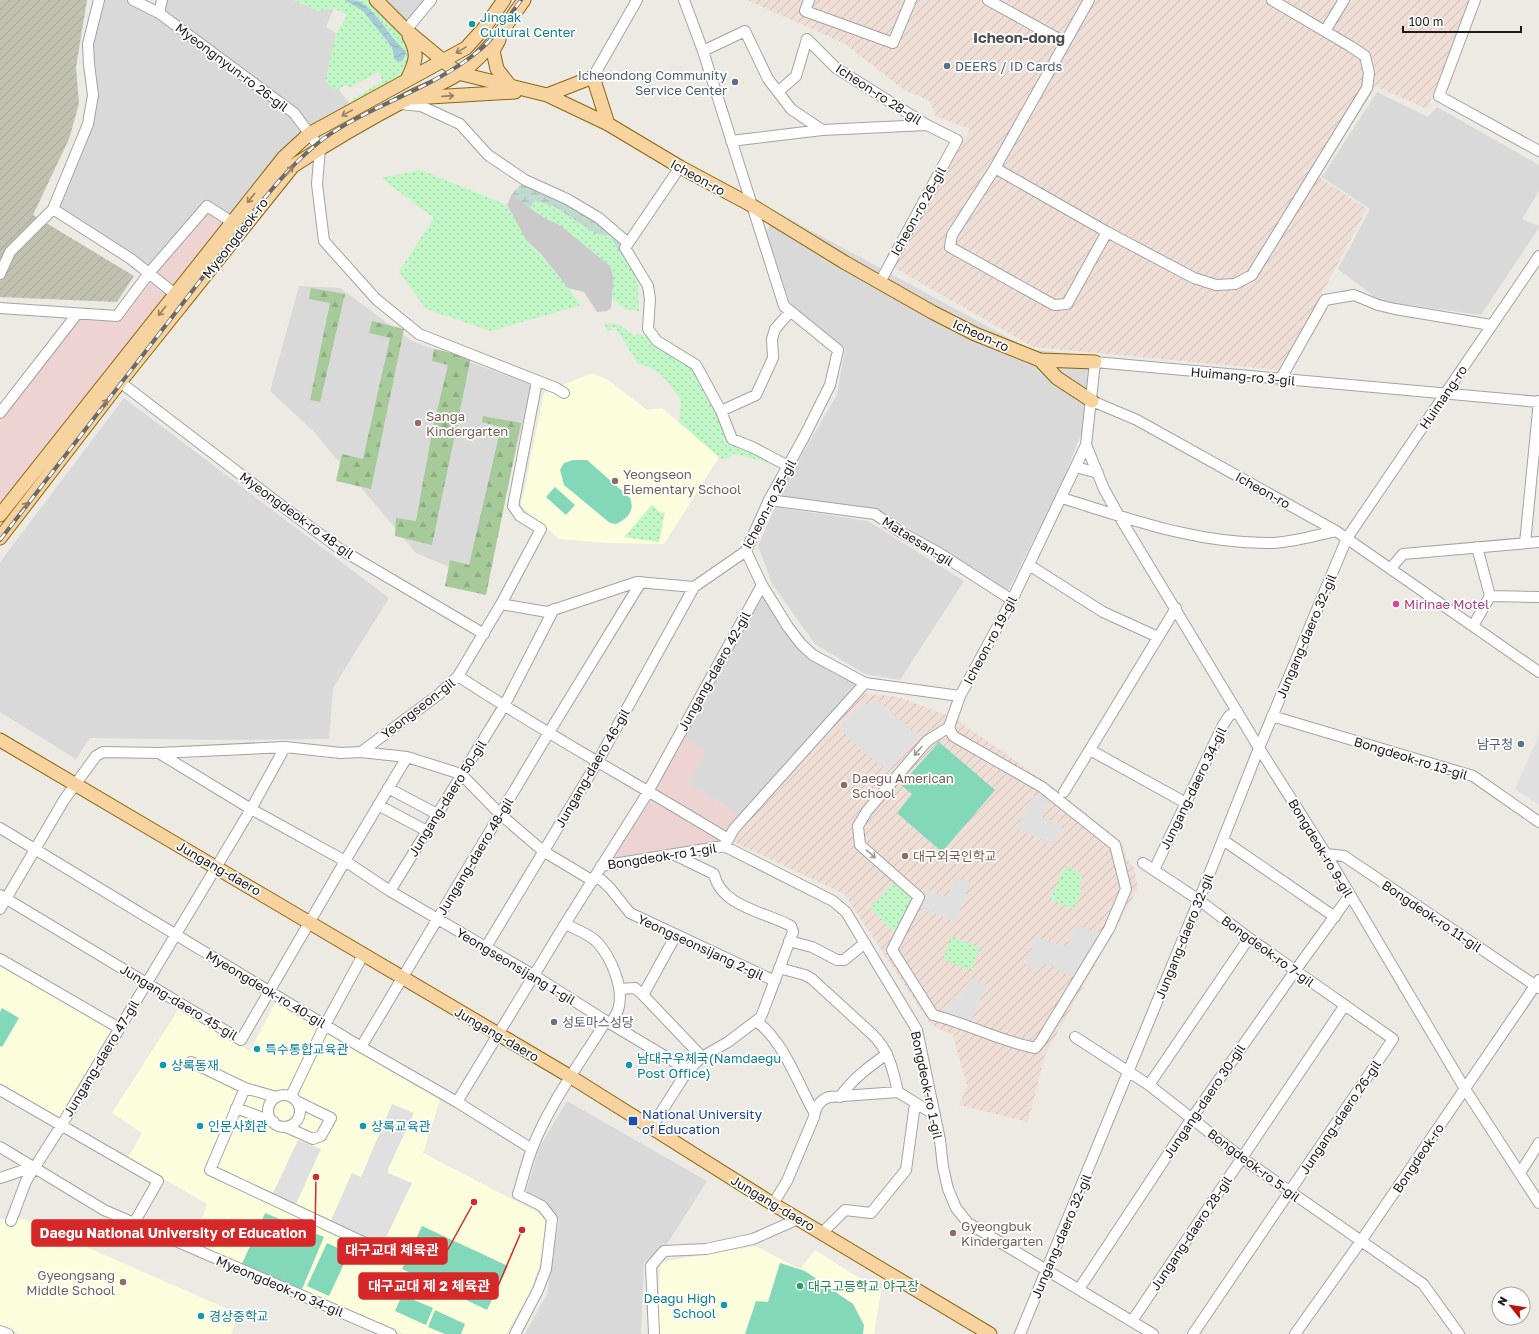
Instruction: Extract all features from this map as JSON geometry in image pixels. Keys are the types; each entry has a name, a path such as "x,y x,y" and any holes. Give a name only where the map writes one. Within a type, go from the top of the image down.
{"main road":[{"name":"Icheon-ro","path":"376,0 406,30 458,73 547,95 608,124 680,167 751,205 880,282 975,334 1040,360 1057,378 1092,401"},
{"name":"Myeongdeok-ro","path":"0,515 272,170 308,134 466,48 485,27 504,0"},
{"name":"Myeongdeok-ro","path":"0,538 120,382 293,166 320,148 458,73 471,64 503,31 524,0"},
{"path":"406,30 416,48 414,64 407,80"},
{"path":"503,31 493,51 497,69 511,87"},
{"path":"547,95 593,77 608,124"},
{"path":"405,101 530,91"},
{"name":"Huimang-ro 3-gil","path":"1040,360 1095,362"},
{"name":"Jungang-daero","path":"0,740 216,866 571,1078 798,1219 990,1334"}],"street":[{"path":"0,274 10,252 53,208 88,124 93,95 88,44 99,0"},
{"name":"Myeongnyun-ro 26-gil","path":"133,0 159,13 294,113 308,134 320,148"},
{"path":"159,13 162,0"},
{"path":"406,30 431,0"},
{"path":"593,77 637,0"},
{"path":"684,0 703,51 784,306 790,312 775,329 772,339 773,358 756,395 721,411"},
{"path":"809,0 805,11 893,43 911,0"},
{"path":"988,0 1064,42"},
{"path":"1089,0 1064,42 995,168 952,235 950,247 1054,305 1067,304 1107,232"},
{"path":"995,168 1107,232 1194,278 1216,285 1235,284 1252,274 1367,88 1369,73 1365,56 1272,0"},
{"path":"1325,31 1344,0"},
{"path":"1475,0 1439,96 1539,151"},
{"path":"703,51 745,31 768,79 791,109 822,130"},
{"name":"Icheon-ro 28-gil","path":"778,92 796,76 807,39 836,68 926,125 957,140"},
{"path":"405,101 421,106 460,124 488,155 526,180 567,199 599,218 628,243"},
{"name":"Icheon-ro 28-gil","path":"731,141 822,130 926,125"},
{"name":"Icheon-ro 26-gil","path":"880,282 957,140"},
{"path":"320,148 317,184 324,241 376,299 419,334 564,393"},
{"path":"680,167 625,248 648,286 650,299 648,329 657,341 696,365 721,411 732,439 752,446 788,466"},
{"path":"0,308 117,316 149,273 208,206 232,222"},
{"path":"53,208 130,259 175,294"},
{"name":"Huimang-ro","path":"1347,538 1539,256"},
{"path":"1280,380 1326,300 1354,295 1378,306 1491,325"},
{"name":"Icheon-ro 25-gil","path":"694,587 746,551 769,500 830,385 838,350 790,312"},
{"path":"0,413 77,314"},
{"path":"1086,445 1092,401 1095,362"},
{"name":"Huimang-ro 3-gil","path":"1095,362 1280,380 1539,401"},
{"name":"Yeongseon-gil","path":"361,752 438,695 458,676 501,604 541,529 520,516 513,506 537,381"},
{"name":"Myeongdeok-ro 48-gil","path":"120,382 340,549 484,634"},
{"name":"Icheon-ro","path":"1092,401 1137,420 1336,531 1539,672"},
{"path":"1525,543 1539,401"},
{"name":"Icheon-ro 19-gil","path":"762,585 801,644 813,655 864,683 960,696 1012,600 1086,445"},
{"name":"Bongdeok-ro 9-gil","path":"1086,445 1119,516 1176,608 1259,748 1326,854 1465,1089 1539,1203"},
{"path":"1076,467 1098,473"},
{"path":"1062,498 1176,533 1210,538 1271,543 1336,531"},
{"name":"Mataesan-gil","path":"769,500 876,514 899,531 938,553 1012,600"},
{"name":"Jungang-daero 32-gil","path":"1020,1334 1129,1072 1272,716 1347,538"},
{"path":"1391,568 1403,554 1539,542"},
{"path":"1473,626 1490,596 1477,547"},
{"path":"746,551 762,585"},
{"path":"1029,565 1103,612 1158,637"},
{"path":"501,604 547,612 637,582 694,587"},
{"name":"Jungang-daero 48-gil","path":"361,1047 548,734 641,582"},
{"name":"Jungang-daero 42-gil","path":"457,1102 497,1034 535,976 564,924 648,790 762,585"},
{"name":"Jungang-daero 46-gil","path":"486,947 598,761 694,587"},
{"path":"1490,596 1539,597"},
{"path":"1064,792 1176,608"},
{"name":"Jungang-daero 50-gil","path":"390,891 504,706 554,609"},
{"path":"458,676 548,734 648,790 726,842 734,829 864,683"},
{"path":"949,727 953,736 1042,787 1116,845 1126,889 1109,929 1041,1041 1035,1048 1012,1044 954,1021 933,1015 892,950 919,897 860,845 858,826 867,811 927,741 949,727 960,696"},
{"name":"Jungang-daero 34-gil","path":"1154,870 1224,725 1229,716 1237,711"},
{"name":"Bongdeok-ro 13-gil","path":"1272,716 1473,776 1539,822"},
{"path":"216,866 251,809 285,747"},
{"path":"0,909 3,897 35,849 64,800 96,756 103,752 159,753 285,747 341,753 361,752"},
{"path":"1090,750 1186,803"},
{"name":"Yeongseonsijang 2-gil","path":"361,752 407,757 461,774 501,815 543,851 610,888 630,913 775,981"},
{"name":"Yeongseonsijang 1-gil","path":"159,753 251,809 344,861 390,891 535,976 609,1023 688,1070"},
{"path":"344,861 407,757"},
{"path":"388,788 437,814"},
{"path":"378,805 427,831"},
{"name":"Myeongdeok-ro 40-gil","path":"0,828 361,1047 457,1102 532,1149"},
{"path":"1222,840 1335,917"},
{"name":"Bongdeok-ro 1-gil","path":"601,866 673,854 726,842 833,900 846,912 917,1030 940,1140 943,1167 948,1189 956,1208 968,1223 1047,1269 1153,1334"},
{"path":"651,1128 688,1070 702,1057 728,1042 757,1022 767,1005 793,932 791,926 779,919 750,909 732,899 716,884 714,874 673,854"},
{"name":"Bongdeok-ro 11-gil","path":"1326,854 1344,856 1538,985"},
{"name":"Jungang-daero 45-gil","path":"3,897 241,1040 344,861"},
{"name":"Bongdeok-ro 7-gil","path":"1144,863 1199,900 1294,971 1393,1039"},
{"name":"Jungang-daero 47-gil","path":"11,1221 26,1181 33,1167 61,1126 216,866"},
{"name":"Jungang-daero 30-gil","path":"1079,1290 1192,1118 1294,971 1350,895"},
{"path":"515,1334 538,1290 546,1269 552,1219 542,1206 518,1194 532,1149 542,1126 571,1078 618,1009 619,989 611,966 596,942 564,924"},
{"path":"642,995 676,935"},
{"path":"1149,1085 1249,938"},
{"path":"789,941 812,947 837,960 844,960 865,943"},
{"path":"286,1127 296,1122 299,1118 300,1112 294,1099 325,1024 363,955"},
{"path":"0,959 119,1028"},
{"path":"779,968 805,975 812,979 872,1034 881,1043 887,1054 898,1092 915,1104 935,1115"},
{"name":"Bongdeok-ro","path":"1295,1334 1538,985"},
{"path":"619,989 635,988 702,1057"},
{"name":"Jungang-daero 28-gil","path":"1132,1321 1345,1005"},
{"path":"757,1022 767,1029 777,1042 814,1112"},
{"name":"Bongdeok-ro 5-gil","path":"1075,1037 1149,1085 1242,1158 1423,1284 1453,1332"},
{"name":"Jungang-daero 26-gil","path":"1193,1334 1393,1039"},
{"path":"840,1097 846,1088 863,1072 887,1054"},
{"path":"191,1062 245,1088 276,1097 286,1095 331,1118 321,1136 313,1138 236,1108"},
{"path":"245,1088 210,1170 380,1250"},
{"path":"0,1090 158,1181 134,1223"},
{"path":"774,1204 796,1160 814,1117 814,1112 822,1100 828,1097 898,1092"},
{"path":"274,1122 270,1119 268,1109 276,1097"},
{"path":"822,1233 844,1210 871,1213 906,1170 915,1104"},
{"path":"1520,1173 1539,1143"},
{"name":"Myeongdeok-ro 34-gil","path":"0,1148 104,1210 386,1333"},
{"path":"0,1178 33,1167"},
{"path":"654,1334 652,1266 664,1251 706,1249 753,1239 798,1219"},
{"path":"0,1331 8,1334"}],"shaded area":[{"path":"0,0 87,0 76,67 79,104 69,139 33,215 134,276 117,302 0,297"},
{"path":"99,0 133,0 158,13 162,0 294,0 317,11 334,8 326,27 336,33 327,82 339,90 354,109 309,134 232,222 149,273 53,209 88,124 89,64"},
{"path":"379,0 428,0 406,27"},
{"path":"747,0 1471,0 1427,109 1375,86 1319,177 1367,209 1281,370 1033,347 893,267 970,129 935,116 930,101 904,90 844,43"},
{"path":"1377,92 1428,117 1437,107 1539,165 1539,191 1522,219 1539,226 1539,228 1481,315 1380,301 1338,269 1370,209 1322,177"},
{"path":"512,194 534,211 560,225 610,266 614,278 611,308 607,311 597,312 584,292 568,288 540,253 526,240 507,205"},
{"path":"207,206 232,222 0,517 0,413 77,314 117,318"},
{"path":"779,213 1029,349 1092,356 1095,371 1082,432 1064,478 1008,591 881,511 777,497 837,395 845,349 790,304 766,231"},
{"path":"299,286 340,288 412,341 533,385 507,485 487,583 416,553 315,433 270,391"},
{"name":"Yeongseon Elementary School","path":"592,373 608,380 647,410 662,408 719,457 664,544 605,543 559,539 521,506 544,393"},
{"path":"124,398 389,598 333,688 329,739 222,740 90,738 76,759 0,712 0,562"},
{"path":"775,507 868,521 964,581 900,680 865,674 815,644 772,584 758,546"},
{"path":"762,585 801,644 865,683 739,815 688,784 680,733"},
{"path":"861,693 899,697 954,718 1061,793 1122,842 1127,859 1134,868 1138,888 1045,1055 1028,1122 959,1105 967,1086 953,1035 931,1025 844,894 734,842 735,831"},
{"path":"878,701 920,736 887,771 838,729 859,706"},
{"path":"680,733 706,751 688,784 739,815 724,846 601,866"},
{"path":"1539,735 1539,805 1515,789"},
{"path":"1033,795 1039,798 1041,795 1049,800 1041,816 1063,826 1053,845 1016,829"},
{"path":"955,878 971,882 955,922 925,910 918,905 920,895 926,889 947,897"},
{"path":"1077,925 1099,933 1073,977 1044,963 1037,972 1025,965 1036,937 1066,947"},
{"path":"0,965 111,1030 60,1118 0,1083"},
{"path":"970,978 987,985 971,1021 947,1014 953,996 961,999"},
{"path":"275,1003 440,1100 423,1153 539,1213 545,1219 545,1235 539,1266 531,1290 506,1334 404,1334 300,1294 192,1248 207,1204 128,1158 142,1133 112,1113 178,1010 250,1051"},
{"path":"567,1101 707,1181 667,1244 644,1263 641,1334 525,1334 547,1294 559,1220 546,1202 526,1192 539,1148"},
{"path":"392,1104 414,1113 388,1169 388,1173 412,1183 380,1250 328,1227 352,1173 361,1177"},
{"path":"298,1140 321,1149 295,1206 272,1195"},
{"path":"0,1219 23,1219 239,1314 231,1334 20,1334 0,1325"},
{"path":"756,1246 800,1269 815,1250 881,1292 874,1334 656,1334 658,1325 660,1262"}],"green space":[{"path":"294,0 376,0 416,48 407,80 354,109 353,99 383,81 378,72 351,87 345,85 339,90 330,87 325,81 336,34 347,15 334,8 317,11"},
{"path":"421,170 507,205 526,240 555,271 581,305 491,331 426,309 399,272 434,218 381,178"},
{"path":"525,180 567,199 628,243 635,262 618,250 610,236 596,234 555,207 536,201 530,208 512,194"},
{"path":"536,201 555,207 596,234 610,236 618,250 637,265 639,311 624,309 612,298 614,278 610,266 560,225 546,219 530,208"},
{"path":"311,288 345,294 320,402 310,400 330,303 309,299"},
{"path":"372,321 404,329 371,489 336,481 342,454 363,459 390,338 369,333"},
{"path":"612,323 620,325 633,335 643,334 696,365 732,439 773,458 770,463 734,454 725,460 719,457 679,422 681,400 668,382 658,372 638,364 615,327 608,331 604,324"},
{"path":"434,349 471,357 432,545 395,536 396,518 416,521 432,432 448,365 432,361"},
{"path":"483,416 521,423 486,595 445,586 450,560 469,565 501,427 482,422"},
{"path":"573,460 587,460 630,498 632,507 627,517 616,524 610,523 564,485 560,470 564,463"},
{"path":"555,487 575,505 566,515 546,497"},
{"path":"652,505 661,513 665,512 659,542 624,537"},
{"path":"939,742 995,790 942,852 897,813 912,794 901,785"},
{"path":"1065,866 1076,870 1082,877 1080,894 1074,909 1050,899"},
{"path":"894,882 913,899 895,933 870,908"},
{"path":"952,936 980,948 971,971 943,959"},
{"path":"2,1008 19,1018 2,1047 0,1046 0,1012"},
{"path":"265,1213 324,1237 300,1294 240,1268"},
{"path":"422,1226 508,1266 487,1310 402,1269"},
{"path":"327,1243 349,1253 329,1296 307,1286"},
{"name":"대구고등학교 야구장","path":"780,1263 805,1271 853,1304 864,1325 863,1334 745,1334 756,1301 768,1302"},
{"path":"402,1295 433,1308 426,1325 395,1311"},
{"path":"435,1310 465,1324 461,1334 445,1334 428,1327"}],"water":[{"path":"345,0 358,1 364,4 376,16 400,46 406,51 401,62 395,60 392,47 363,11"}],"railway":[{"path":"0,540 254,211 295,164 313,147 341,127 360,116 420,88 458,66 476,53 495,35 521,0"}],"place":[{"name":"Jingak Cultural Center","path":"472,24"},
{"name":"DEERS / ID Cards","path":"947,66"},
{"name":"Icheondong Community Service Center","path":"735,82"},
{"name":"Sanga Kindergarten","path":"418,423"},
{"name":"Yeongseon Elementary School","path":"615,481"},
{"name":"Mirinae Motel","path":"1396,604"},
{"name":"남구청","path":"1521,744"},
{"name":"Daegu American School","path":"844,785"},
{"name":"대구외국인학교","path":"905,856"},
{"name":"성토마스성당","path":"554,1022"},
{"name":"특수통합교육관","path":"257,1049"},
{"name":"상록동재","path":"163,1065"},
{"name":"남대구우체국(Namdaegu Post Office)","path":"629,1065"},
{"name":"National University of Education","path":"633,1121"},
{"name":"인문사회관","path":"200,1126"},
{"name":"상록교육관","path":"363,1126"},
{"name":"Daegu National University of Education","path":"316,1177"},
{"name":"대구교대 체육관","path":"474,1202"},
{"name":"대구교대 제 2 체육관","path":"522,1230"},
{"name":"Gyeongbuk Kindergarten","path":"953,1233"},
{"name":"Gyeongsang Middle School","path":"123,1282"},
{"name":"대구고등학교 야구장","path":"800,1286"},
{"name":"Deagu High School","path":"724,1305"},
{"name":"경상중학교","path":"201,1316"}],"district":[{"name":"Icheon-dong","path":"1019,37"}]}
